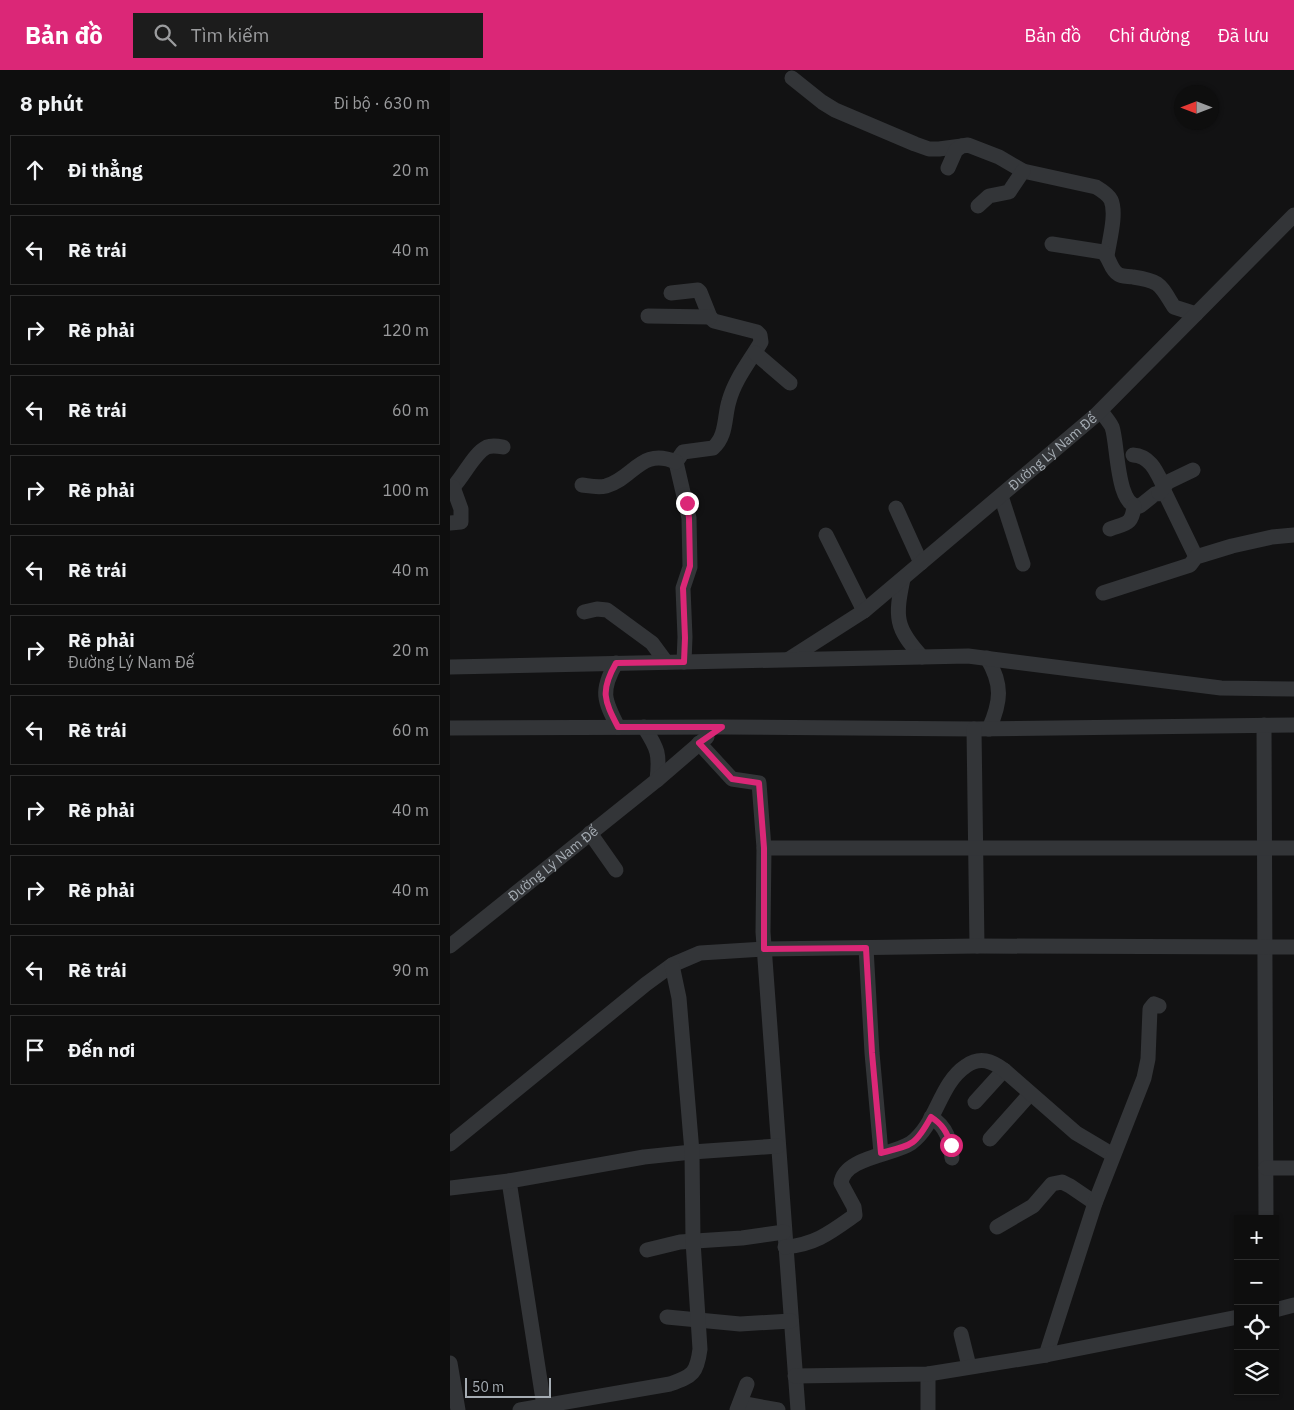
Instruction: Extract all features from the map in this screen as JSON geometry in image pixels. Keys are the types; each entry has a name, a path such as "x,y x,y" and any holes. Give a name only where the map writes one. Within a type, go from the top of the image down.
{"street":[{"path":"792,78 835,110 915,144 929,149 968,144 1024,171 1096,187 1103,191 1111,200 1113,218 1107,256"},
{"path":"948,168 956,150 962,146"},
{"path":"978,206 989,196 1010,192 1024,171"},
{"name":"Đường Lý Nam Đế","path":"787,660 864,611 1101,411 1294,215"},
{"path":"1052,244 1097,250 1107,256 1116,273 1121,276 1150,279 1156,282 1161,286 1174,307 1196,314"},
{"path":"671,293 698,290 714,322 757,332 760,335 761,342 733,388 728,402 721,440 713,448 683,452 676,462 689,518 690,566 683,588 684,662"},
{"path":"648,316 710,317"},
{"path":"754,353 790,383"},
{"path":"1101,411 1112,427 1122,488 1130,503 1134,506 1140,506 1174,479 1193,470"},
{"path":"450,523 461,522 462,515 452,487 483,450 492,446 503,447"},
{"path":"1133,455 1138,455 1153,465 1162,490 1196,557"},
{"path":"582,485 605,486 653,457 665,457 676,462"},
{"path":"1001,496 1024,564"},
{"path":"1110,530 1130,522 1134,506"},
{"path":"896,508 922,563"},
{"path":"826,535 864,611"},
{"path":"1104,594 1190,565 1196,557 1272,537 1294,535"},
{"path":"903,579 897,613 900,628 908,642 922,657"},
{"path":"584,612 598,609 607,610 652,643 666,662"},
{"path":"450,667 968,656 1222,688 1294,688"},
{"path":"977,946 977,849 982,729 997,711 999,697 998,683 987,658"},
{"path":"616,663 606,686 606,698 609,711 618,727"},
{"path":"450,728 722,727 982,729 1294,725"},
{"path":"1264,726 1266,1215"},
{"path":"644,727 657,748 660,761 658,780"},
{"name":"Đường Lý Nam Đế","path":"450,946 590,832 658,780 699,743 722,727"},
{"path":"699,743 732,779 759,783 764,848 764,949 798,1410"},
{"path":"590,832 616,870"},
{"path":"764,848 1294,848"},
{"path":"450,1144 646,984 672,966 700,952 764,949 977,946 1294,947"},
{"path":"866,948 872,1053 881,1153"},
{"path":"520,1410 670,1384 686,1378 694,1372 698,1364 700,1349 693,1241 692,1152 679,998 672,966"},
{"path":"1046,1355 1095,1203 1144,1078 1148,1059 1150,1010 1154,1004 1159,1006"},
{"path":"647,1250 680,1242 742,1238 785,1240 808,1244 838,1227 855,1215 854,1208 842,1187 844,1174 856,1164 881,1153 904,1148 920,1136 948,1085 966,1065 977,1061 992,1061 1076,1133 1113,1155"},
{"path":"975,1102 1004,1070"},
{"path":"990,1139 1030,1094"},
{"path":"931,1117 940,1123 948,1136 952,1158"},
{"path":"450,1188 509,1181 644,1157 778,1146"},
{"path":"1266,1168 1294,1168"},
{"path":"509,1181 544,1406"},
{"path":"997,1226 1032,1206 1052,1184 1062,1182 1095,1203"},
{"path":"1279,1309 1294,1305"},
{"path":"667,1316 740,1324 791,1321"},
{"path":"795,1376 928,1374 1046,1355 1234,1318"},
{"path":"961,1334 969,1366"},
{"path":"450,1363 458,1410"},
{"path":"924,1410 928,1410 928,1374"},
{"path":"747,1384 738,1406 778,1410"}],"route":[{"path":"687,503 690,566 683,588 684,662 616,663 606,686 609,711 618,727 722,727 699,743 732,779 759,783 764,848 764,949 866,948 872,1053 881,1153 904,1148 920,1136 931,1117 944,1128 951,1145"}]}
